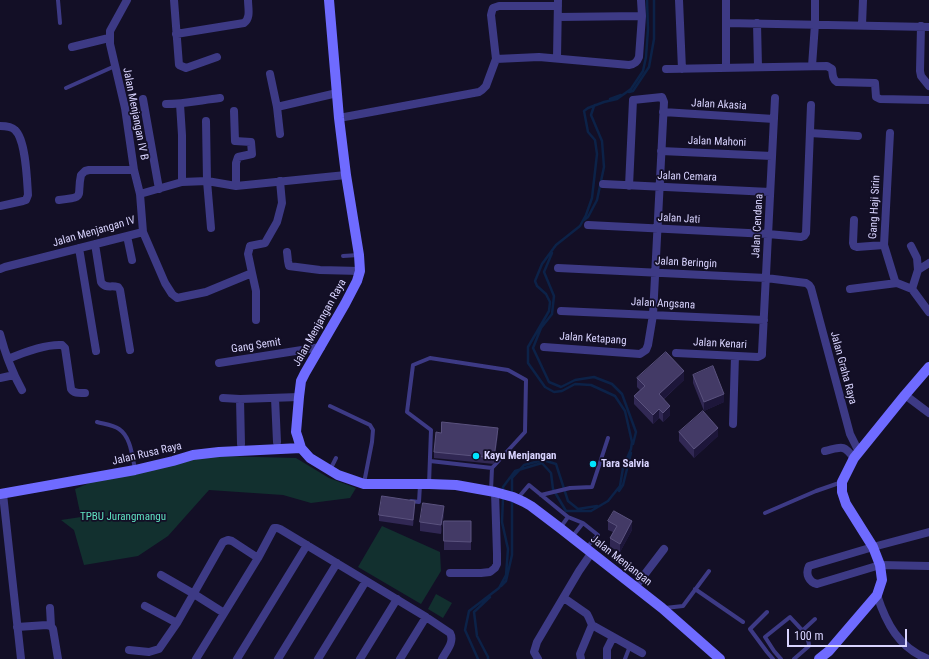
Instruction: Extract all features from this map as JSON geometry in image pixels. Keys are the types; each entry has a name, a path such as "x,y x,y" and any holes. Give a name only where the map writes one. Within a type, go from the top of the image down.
{"main road":[{"name":"Jalan Menjangan Raya","path":"329,0 339,118 360,271 357,281 305,373 302,381 296,432 298,438 302,448 310,458 338,475 364,484 456,485 495,492"},
{"path":"819,659 829,651 877,595 882,580 880,565 873,548 846,504 842,492 842,482 857,455 929,367"},
{"name":"Jalan Rusa Raya","path":"2,494 135,470 193,455 219,452 302,448"},
{"name":"Jalan Menjangan","path":"495,492 515,498 531,506 662,608 720,659"}],"street":[{"path":"72,47 109,38 110,31 127,0"},
{"path":"174,0 179,65 186,68 217,57"},
{"path":"176,34 244,23 248,18 248,0"},
{"path":"496,59 539,57 629,65 635,63 638,57 642,0"},
{"path":"679,0 682,69"},
{"path":"726,0 726,68"},
{"path":"812,66 815,0"},
{"path":"862,0 862,25"},
{"path":"339,118 479,92 482,90 486,86 496,59 491,15 493,8 499,6 558,3 557,58"},
{"path":"558,17 642,16"},
{"path":"726,23 925,26 920,76 929,86"},
{"path":"757,23 758,67"},
{"name":"Jalan Menjangan IV B","path":"109,38 125,108 134,170 140,194"},
{"path":"666,69 826,66 832,69 833,77 837,82 875,83 876,97 880,99 929,100"},
{"path":"270,74 277,107 280,134"},
{"path":"277,107 337,93"},
{"path":"629,186 633,100 662,97 664,102 653,315"},
{"path":"166,104 180,104 220,98"},
{"name":"Jalan Cendana","path":"762,355 775,98"},
{"path":"143,99 159,189"},
{"path":"180,104 182,135 182,182"},
{"path":"810,105 810,133 858,136"},
{"path":"234,111 235,141 251,142 252,154 238,157 236,163 236,186"},
{"name":"Jalan Akasia","path":"663,112 774,119"},
{"path":"206,121 207,180 211,228"},
{"path":"0,126 7,126 15,130 19,136 24,152 28,195 26,200 0,206"},
{"name":"Jalan Jati","path":"588,225 804,236 806,233 810,133"},
{"name":"Gang Haji Sirin","path":"890,133 884,245 895,281 897,283"},
{"name":"Jalan Mahoni","path":"661,151 772,156"},
{"path":"59,200 78,196 80,175 85,171 134,170"},
{"path":"140,194 182,182 207,180 236,186 346,175"},
{"path":"256,320 256,291 248,254 250,246 265,243 277,222 282,203 280,181"},
{"name":"Jalan Cemara","path":"603,184 770,192"},
{"name":"Jalan Menjangan IV","path":"0,269 143,232 140,194"},
{"path":"854,220 854,246 884,245"},
{"path":"143,232 165,283 172,294 177,298 206,292 252,273"},
{"path":"127,236 132,260"},
{"path":"95,244 101,282 107,287 115,286 120,290 130,350"},
{"path":"911,246 917,258 918,270 912,289"},
{"path":"79,248 96,351"},
{"path":"287,252 289,266 320,270 360,271"},
{"path":"918,270 929,263"},
{"name":"Jalan Beringin","path":"558,268 766,278 806,283 811,288"},
{"path":"850,289 897,283 912,289 929,312"},
{"name":"Jalan Graha Raya","path":"811,288 857,455"},
{"name":"Jalan Angsana","path":"560,311 764,320"},
{"name":"Jalan Ketapang","path":"544,347 640,354 646,350 648,345 653,315"},
{"path":"0,334 4,350 22,390"},
{"path":"8,359 45,347 60,344 65,348 72,392 85,393"},
{"name":"Gang Semit","path":"219,363 321,347"},
{"name":"Jalan Kenari","path":"676,353 758,357 762,355"},
{"path":"732,424 735,356"},
{"path":"0,378 14,375"},
{"path":"905,395 929,413"},
{"path":"223,398 240,400 299,397"},
{"path":"275,398 277,442"},
{"path":"240,400 241,444"},
{"path":"825,451 842,447 857,455"},
{"path":"450,573 490,572 495,568 497,564 497,554 495,492"},
{"path":"2,494 21,659"},
{"path":"196,659 258,558 274,528 280,529 307,545 450,633 452,636 452,642 442,659"},
{"path":"929,532 809,566 807,576 810,581 817,584 880,565 929,566"},
{"path":"129,650 149,652 159,649 177,623 223,542 228,540 232,541 258,558"},
{"path":"237,659 307,545"},
{"path":"635,587 664,549"},
{"path":"538,659 534,652 537,642 564,598 589,550"},
{"path":"278,659 337,564"},
{"path":"161,574 224,613"},
{"path":"318,659 366,581"},
{"path":"877,595 885,617 895,634 908,648 920,656 928,659"},
{"path":"564,598 587,614 592,625 642,652"},
{"path":"360,659 397,599"},
{"path":"144,606 177,623"},
{"path":"50,608 51,626 53,629 58,659"},
{"path":"400,659 426,617"},
{"path":"581,659 580,654 592,625"},
{"path":"18,627 51,626"},
{"path":"607,659 607,649 613,637"}],"lane":[{"path":"58,0 60,23"},
{"path":"66,88 115,66"},
{"path":"343,256 359,255"},
{"path":"406,501 419,502 430,461 431,430 408,412 412,366 430,358 508,370 526,380 525,432 492,468 495,492"},
{"path":"330,406 370,425 373,430 364,484"},
{"path":"97,422 118,428 125,434 135,470"},
{"path":"541,495 570,488 592,487 608,438"},
{"path":"330,470 336,458"},
{"path":"430,461 492,468"},
{"path":"765,513 816,491 842,482"},
{"path":"515,498 529,485 568,517 583,523 598,535 589,550"},
{"path":"560,528 568,517"},
{"path":"572,537 583,523"},
{"path":"662,608 683,606 709,571"},
{"path":"695,589 743,622"},
{"path":"767,612 750,629 773,659"},
{"path":"781,659 765,637 790,617 809,641 809,646 794,659"},
{"path":"802,631 815,620"},
{"path":"625,659 630,646"}],"green space":[{"name":"TPBU Jurangmangu","path":"218,456 296,458 329,478 356,488 350,498 311,503 283,495 209,490 168,536 138,556 84,565 74,530 61,520 81,517 75,489 94,481 175,462"},
{"path":"382,526 440,552 441,571 421,604 358,567"},
{"path":"436,594 452,603 443,618 428,609"}],"building":[{"path":"666,352 684,371 659,394 670,406 663,413 659,409 653,415 634,396 645,386 637,378"},
{"path":"713,366 724,394 704,402 693,375"},
{"path":"703,411 718,428 694,449 679,432"},
{"path":"442,422 498,428 494,458 434,452 436,432 441,433"},
{"path":"382,496 415,501 413,520 379,515"},
{"path":"423,503 444,506 441,525 420,522"},
{"path":"614,511 632,521 620,544 610,538 617,526 608,521"},
{"path":"444,521 471,521 471,542 444,541"}],"waterway":[{"path":"503,491 503,487 515,471 542,463 551,473 553,489 566,511 591,511 608,501 620,486 623,468 631,449 632,442 625,411 615,396 591,385 575,384 562,391 554,392 545,387 528,363 528,347 549,311 550,302 546,294 537,286 535,281 542,264 556,245 580,226 592,198 597,154 595,140 588,132 584,111 604,102 617,99 631,89 643,71 646,57 648,29 647,0"},
{"path":"629,92 633,91 649,67 654,39 654,0"},
{"path":"610,99 621,95"},
{"path":"584,220 588,217 597,200 604,167 602,141 591,115 595,105"},
{"path":"552,253 544,272 554,296 552,314 541,328 533,348 549,382 561,387 575,380 594,377 612,384 622,394 636,432 633,444"},
{"path":"619,491 623,485 631,453"},
{"path":"512,493 512,478 524,465 543,460 556,464 568,501 578,509 597,506"},
{"path":"478,659 465,630 469,611 499,588 506,575 508,549 502,522 503,498"},
{"path":"501,586 506,581 512,555 512,498"},
{"path":"488,659 477,636 474,612 490,597"}],"place":[{"name":"Kayu Menjangan","path":"476,456"},
{"name":"Tara Salvia","path":"593,464"}]}
